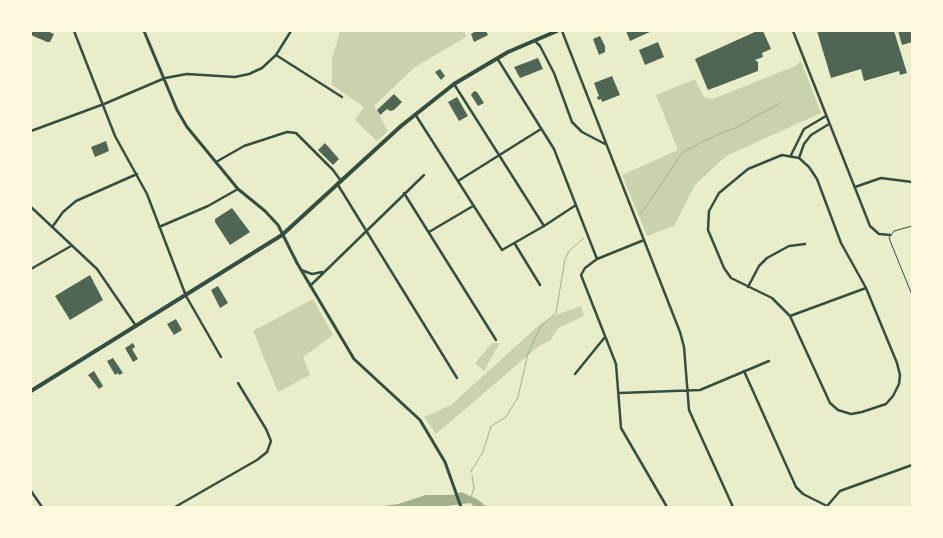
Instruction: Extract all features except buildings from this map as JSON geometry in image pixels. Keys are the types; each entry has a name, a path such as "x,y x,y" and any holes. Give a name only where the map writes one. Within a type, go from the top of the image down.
{"main road":[{"path":"31,391 186,296 282,234 340,184 415,114 454,84 497,58 557,31"}],"street":[{"path":"74,31 115,136 137,174 186,296 221,357"},
{"path":"144,31 177,110 187,127 238,189 270,215 354,359 420,420 445,462 461,507"},
{"path":"31,131 104,104 165,78 187,74 235,77 249,74 262,68 276,55 291,31"},
{"path":"562,31 684,346 689,410 733,507"},
{"path":"793,31 872,228 879,234 890,235"},
{"path":"534,41 540,46 554,73 575,126 605,144"},
{"path":"276,55 342,97"},
{"path":"497,58 554,149 597,258"},
{"path":"454,84 544,226"},
{"path":"415,114 502,250 515,244 576,205"},
{"path":"791,156 804,129 826,116"},
{"path":"799,158 804,144 811,135 829,124"},
{"path":"458,181 541,129"},
{"path":"216,162 244,146 287,132 296,133 333,170 366,230 457,378"},
{"path":"791,156 799,158 809,167 817,179 841,243 866,288 900,375 898,384 886,404 862,412 851,414 838,410 830,403 790,316 772,298 734,280 724,268 708,230 709,211 719,193 740,174 771,159 791,156"},
{"path":"53,226 63,212 76,202 137,174"},
{"path":"310,286 424,175"},
{"path":"854,187 881,178 912,182"},
{"path":"159,227 208,206 238,189"},
{"path":"404,193 496,340"},
{"path":"429,232 473,206"},
{"path":"31,207 97,269 136,326"},
{"path":"644,240 597,258 582,273 583,283 616,364 623,432 667,507"},
{"path":"515,244 540,285"},
{"path":"748,287 759,266 767,258 789,246 805,244"},
{"path":"31,269 71,245"},
{"path":"301,270 312,274 323,272"},
{"path":"790,316 866,288"},
{"path":"575,374 605,337"},
{"path":"620,393 700,390 769,361"},
{"path":"744,371 796,487 803,494 828,506 840,491 912,465"},
{"path":"174,507 257,460 267,452 271,441 266,429 238,383"},
{"path":"31,490 42,507"}],"lane":[{"path":"912,226 894,231 890,235 890,241 912,295"}],"shaded area":[{"path":"340,31 464,31 466,37 415,67 374,106 388,131 377,141 355,120 364,107 332,85 332,59"},
{"path":"801,61 821,113 726,156 695,185 674,226 647,236 622,175 678,150 656,95 695,79 704,97 713,99 795,66"},
{"path":"313,299 333,335 303,357 310,375 278,392 253,331"},
{"path":"581,306 584,316 558,328 551,340 539,346 436,434 424,417 451,405 539,325 556,315"},
{"path":"492,343 500,343 484,371 475,363"},
{"path":"461,492 477,499 487,507 474,507 471,503 439,507 376,507 398,504 426,495 453,495"}],"waterway":[{"path":"640,215 683,152 737,127 780,103"},
{"path":"470,473 483,452 491,426 506,417 518,397 528,353 541,326 556,313 565,259 569,251 584,238"},
{"path":"471,497 474,488 472,476"}]}
